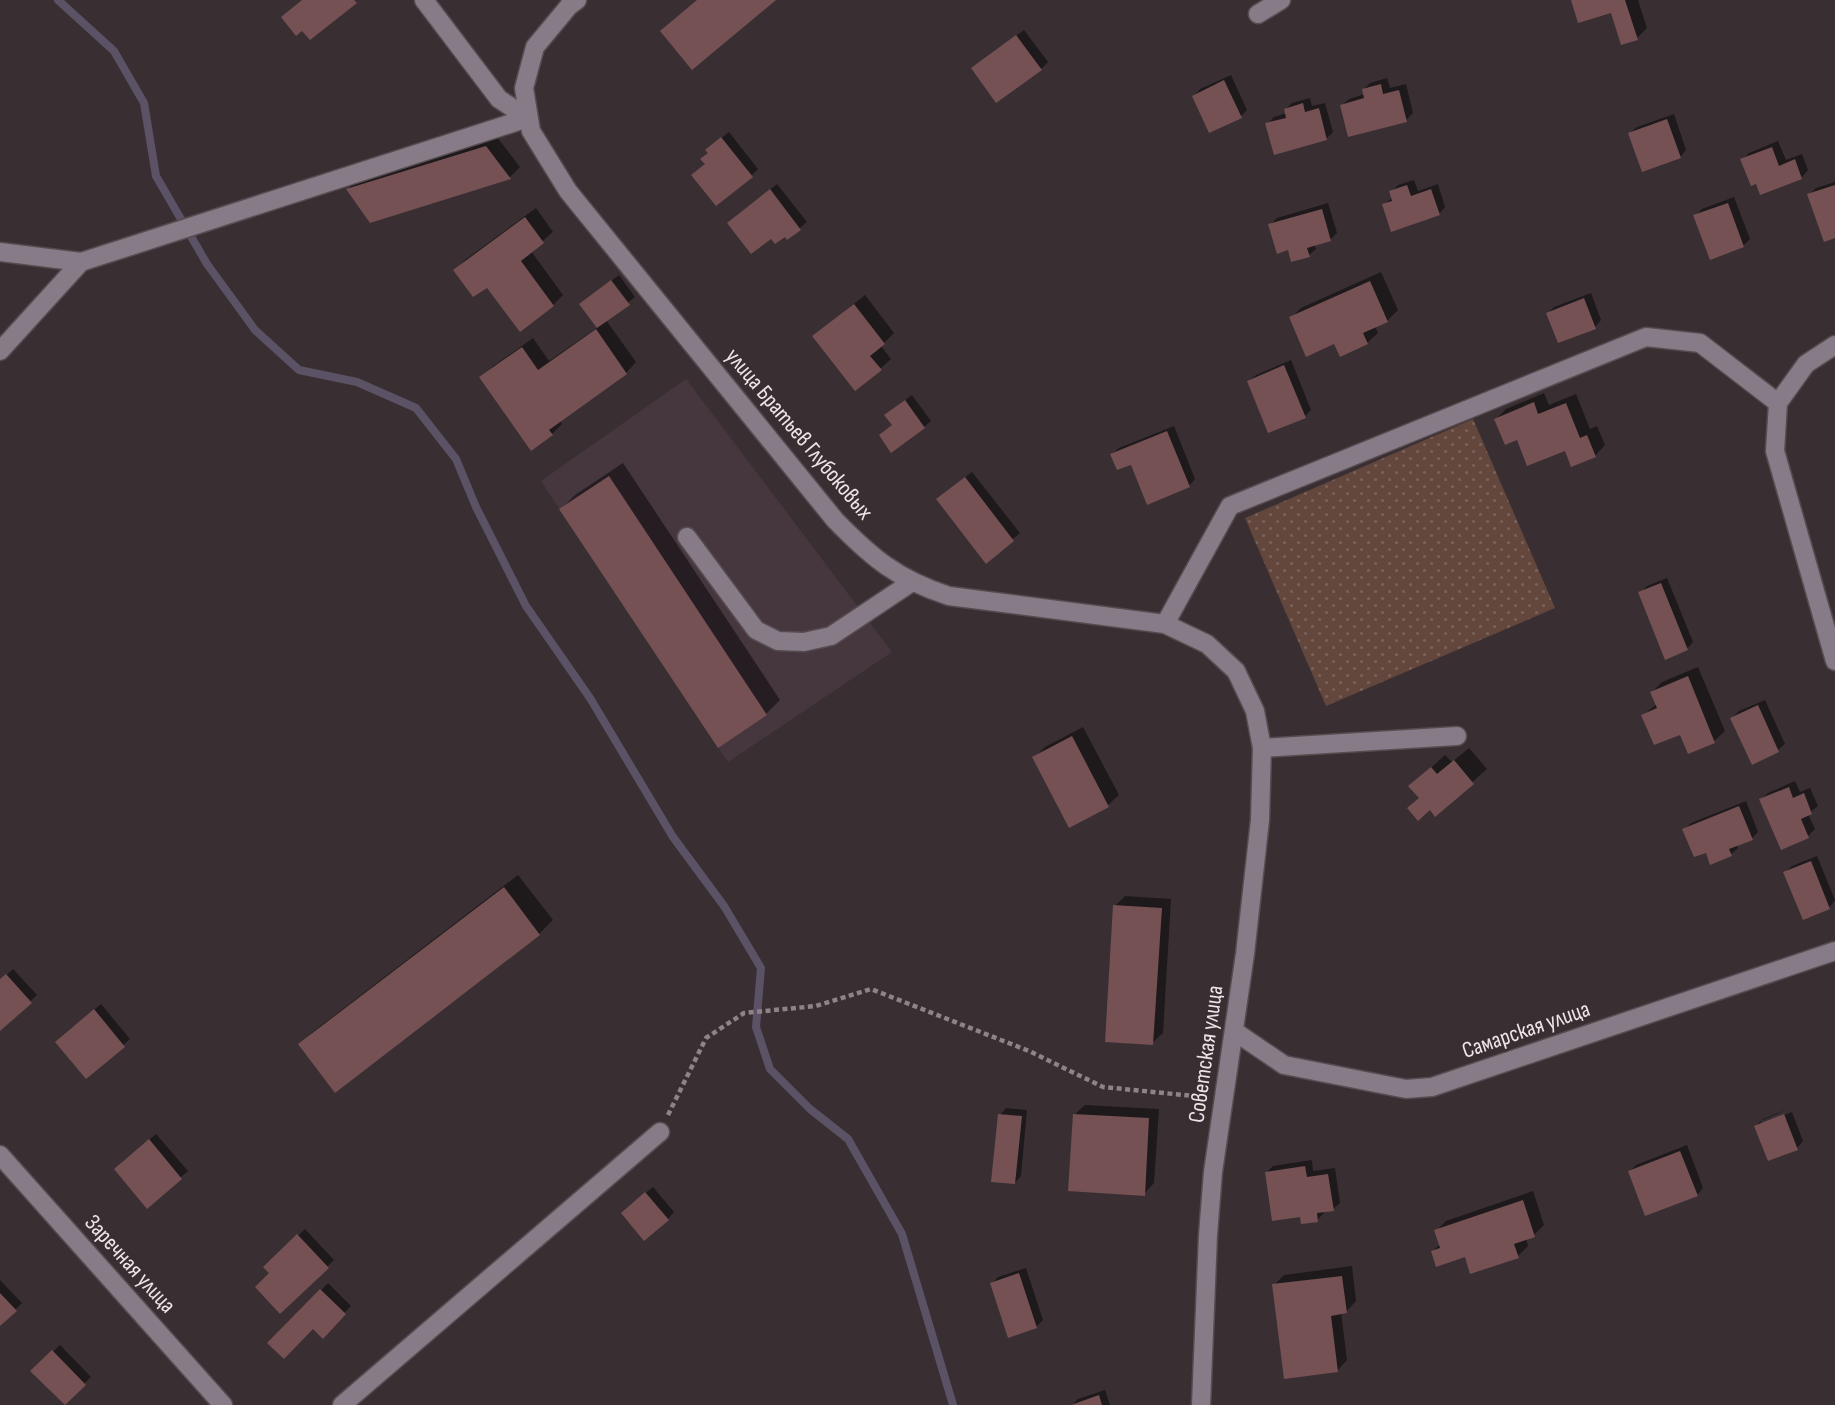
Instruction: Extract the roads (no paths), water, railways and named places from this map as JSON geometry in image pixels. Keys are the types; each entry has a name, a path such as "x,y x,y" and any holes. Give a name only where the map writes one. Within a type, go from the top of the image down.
{"street":[{"path":"424,0 499,99 528,118"},
{"path":"528,118 524,88 535,47 569,6 578,0"},
{"path":"1258,14 1281,0"},
{"path":"0,252 81,262 528,118"},
{"name":"улица Братьев Глубоковых","path":"528,118 531,131 568,191 654,294 798,478 862,547 885,567 912,582 948,596 1165,624 1207,644 1236,671 1255,711"},
{"path":"0,351 81,262"},
{"path":"1165,624 1230,506 1646,337 1700,343 1778,403"},
{"path":"1835,345 1805,364 1778,403 1775,451 1835,661"},
{"path":"687,537 756,630 778,641 804,642 831,636 912,582"},
{"name":"Советская улица","path":"1201,1405 1213,1172 1245,954 1260,820 1262,748 1255,711"},
{"path":"1262,748 1457,736"},
{"name":"Самарская улица","path":"1234,1031 1284,1065 1406,1088 1432,1087 1835,951"},
{"path":"342,1405 660,1132"},
{"name":"Заречная улица","path":"0,1155 223,1405"}],"waterway":[{"path":"58,0 114,51 144,103 156,176 207,264 255,330 299,370 357,382 416,408 456,459 476,507 526,606 590,698 673,837 724,906 761,968 756,1027 770,1069 810,1109 848,1139 902,1234 953,1405"}]}
